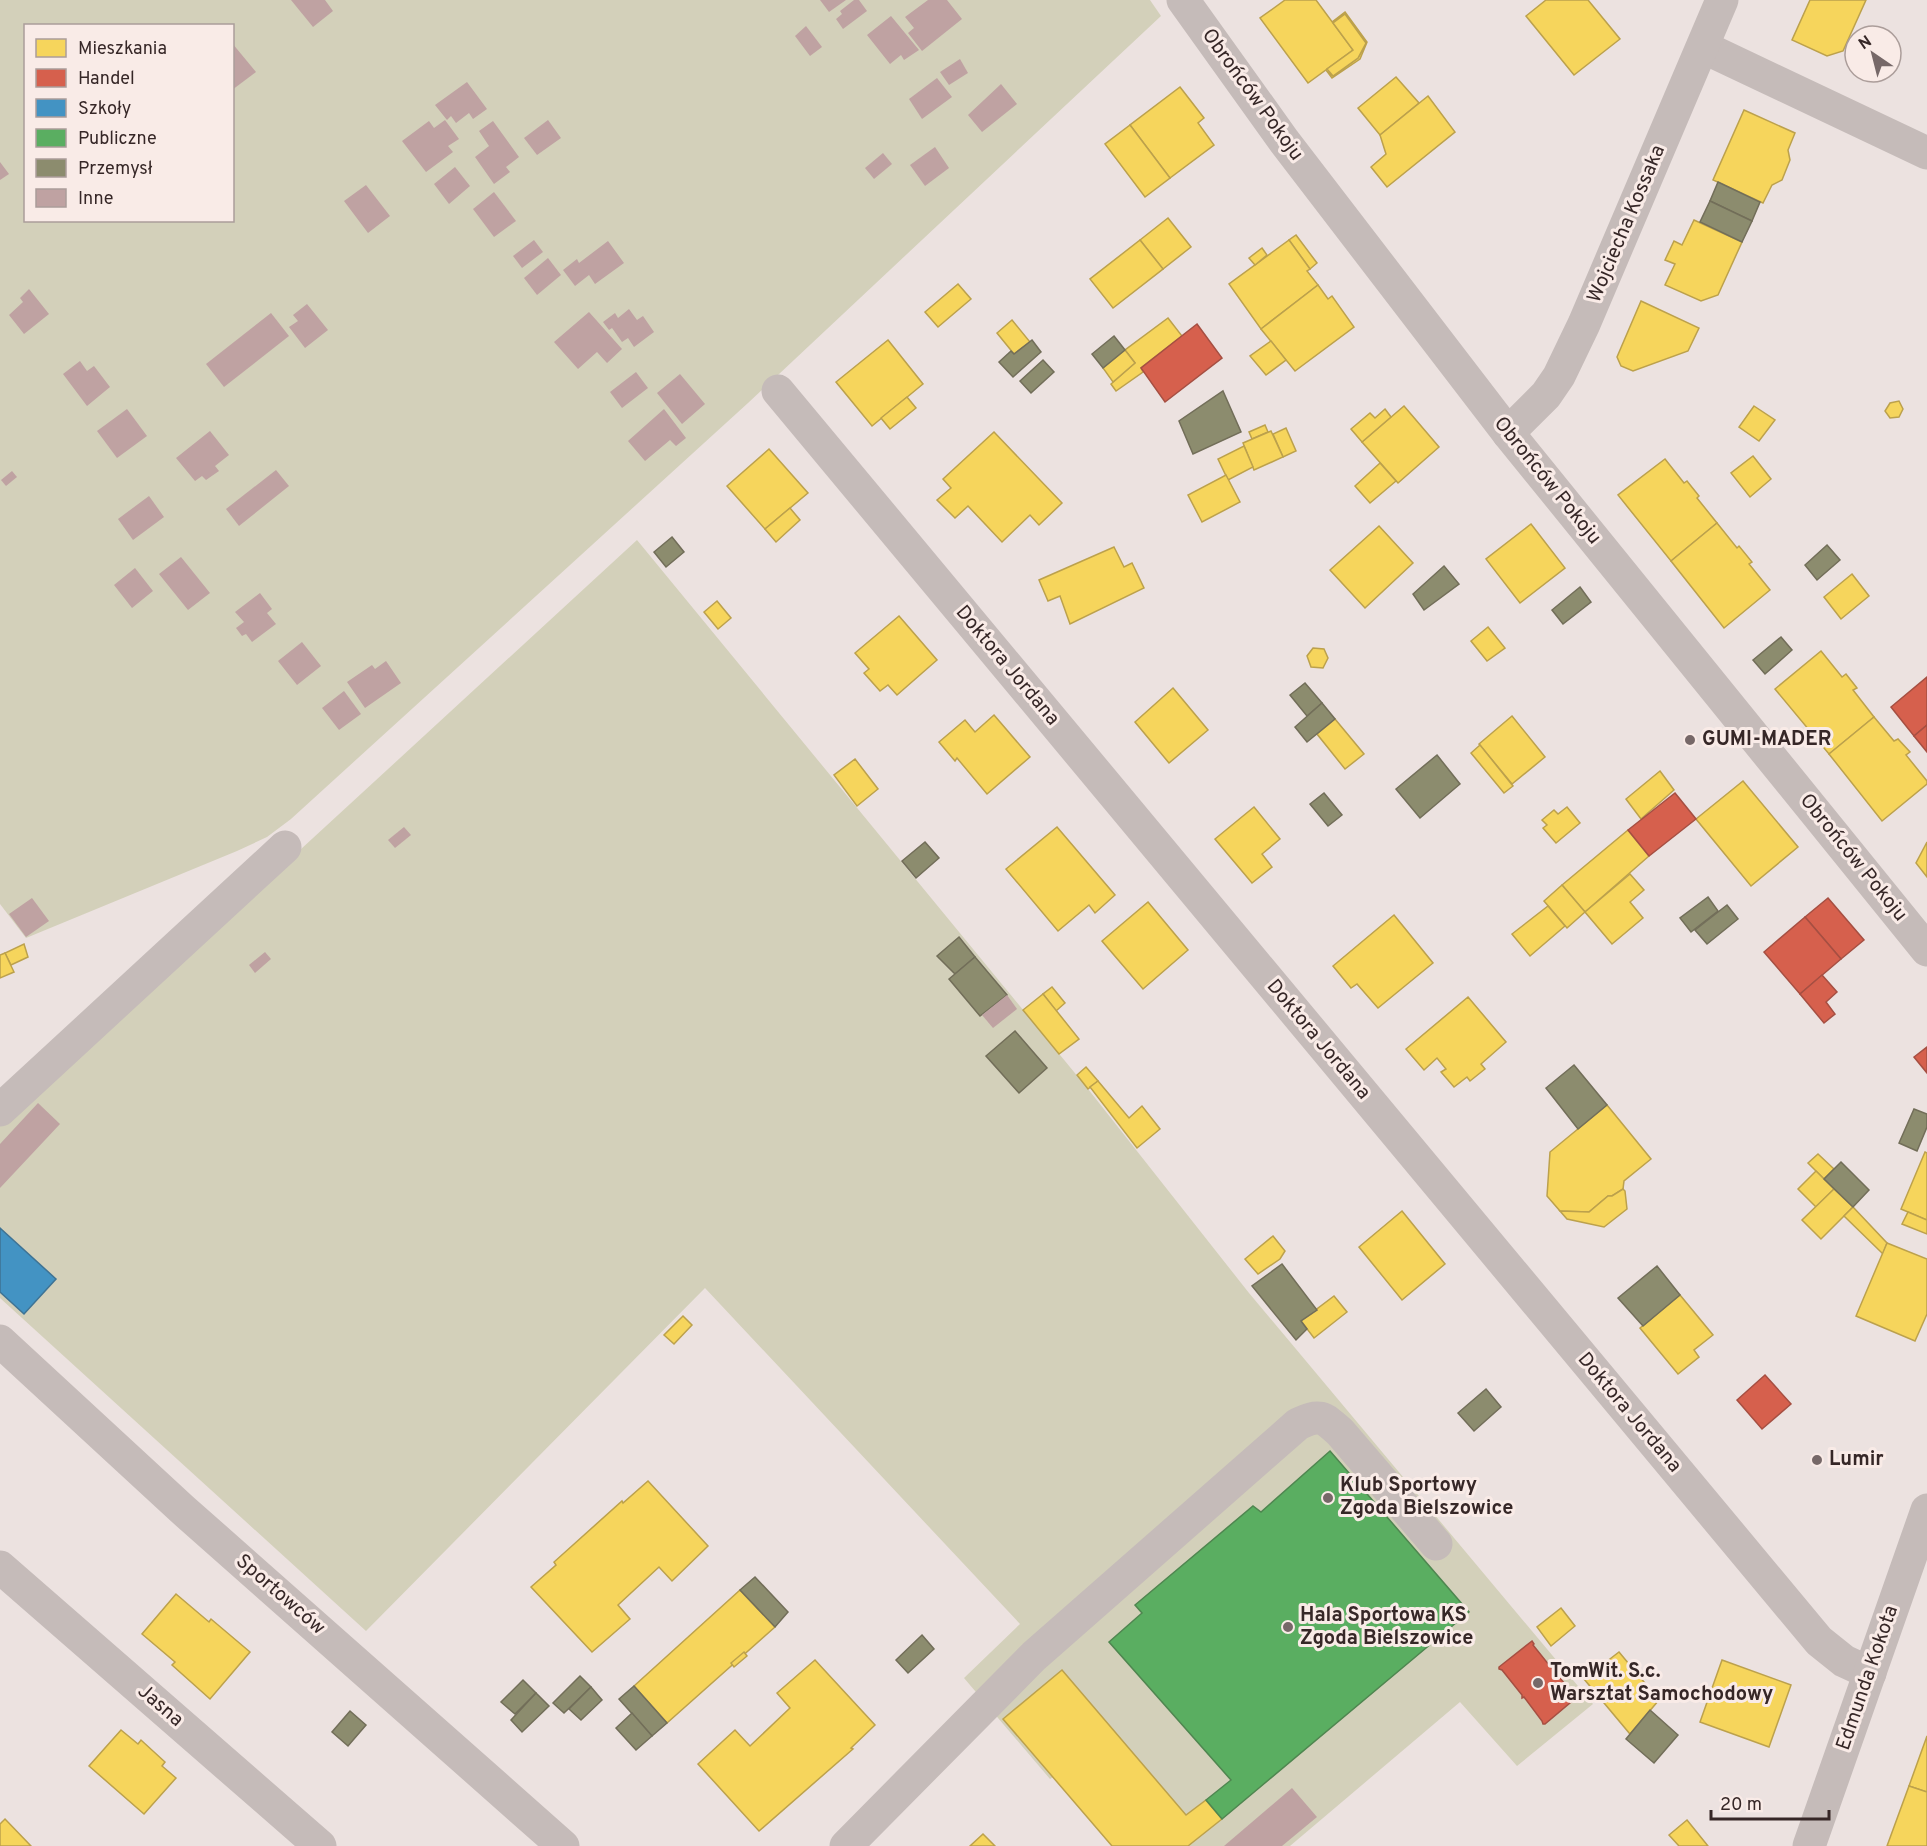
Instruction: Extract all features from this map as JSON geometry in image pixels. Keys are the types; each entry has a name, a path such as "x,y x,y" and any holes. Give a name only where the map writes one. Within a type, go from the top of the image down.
{"street":[{"name":"Obrońców Pokoju","path":"1183,0 1284,141 1508,433 1927,950"},
{"name":"Wojciecha Kossaka","path":"1508,433 1546,394 1559,376 1584,324 1722,0"},
{"path":"1702,47 1927,153"},
{"name":"Doktora Jordana","path":"778,391 1819,1641 1844,1660 1870,1673"},
{"path":"0,1110 285,847"},
{"name":"Sportowców","path":"0,1341 191,1517 563,1846"},
{"path":"846,1846 1034,1656 1298,1424 1315,1416 1325,1419 1340,1432 1436,1544"},
{"name":"Edmunda Kokota","path":"1809,1846 1927,1510"},
{"name":"Jasna","path":"0,1567 320,1846"}],"shaded area":[{"path":"0,0 1150,0 1161,16 748,403 291,819 267,837 237,851 26,938 0,904"},
{"path":"637,540 1088,1089 1249,1293 1593,1704 1517,1766 1460,1702 1290,1846 1112,1846 1053,1777 1050,1779 964,1678 1020,1624 705,1288 366,1631 0,1298 0,1126"}],"building: Mieszkania":[{"path":"1285,0 1316,0 1353,50 1308,83 1260,18"},
{"path":"1546,0 1588,0 1620,39 1574,75 1526,16"},
{"path":"1810,0 1866,0 1855,24 1843,24 1843,51 1827,56 1792,40"},
{"path":"1345,12 1367,42 1360,59 1332,78 1326,70 1333,76 1358,58 1366,43 1345,14 1332,22"},
{"path":"1345,14 1366,43 1358,58 1333,76 1327,69 1353,50 1333,23"},
{"path":"1396,77 1419,103 1380,135 1358,108"},
{"path":"1180,87 1204,118 1198,123 1214,145 1170,178 1130,125"},
{"path":"1428,96 1455,132 1387,187 1371,167 1386,154 1380,135"},
{"path":"1744,110 1795,133 1788,150 1790,160 1782,180 1772,185 1763,203 1713,180"},
{"path":"1130,125 1170,178 1145,197 1105,144"},
{"path":"1168,218 1191,247 1163,269 1140,240"},
{"path":"1694,220 1742,242 1718,295 1701,301 1665,285 1675,264 1665,260 1674,241 1682,245"},
{"path":"1296,235 1317,263 1310,269 1289,240"},
{"path":"1140,240 1163,269 1113,308 1090,279"},
{"path":"1289,240 1310,269 1307,271 1318,285 1261,329 1229,284"},
{"path":"1262,248 1267,255 1255,265 1249,258"},
{"path":"958,284 971,299 938,327 925,312"},
{"path":"1318,285 1328,299 1332,296 1354,327 1295,371 1261,329"},
{"path":"1641,301 1699,328 1688,351 1633,371 1621,366 1617,357"},
{"path":"1168,318 1182,336 1141,368 1143,372 1116,391 1111,384 1135,363 1125,350"},
{"path":"1012,320 1030,342 1014,354 997,333"},
{"path":"888,340 923,384 872,426 836,382"},
{"path":"1271,341 1286,360 1266,375 1250,356"},
{"path":"1125,350 1135,363 1113,382 1103,368"},
{"path":"907,397 916,408 890,429 881,418"},
{"path":"1899,401 1903,409 1899,417 1890,418 1885,411 1890,403"},
{"path":"1404,406 1439,447 1398,483 1362,442"},
{"path":"1754,406 1775,420 1759,441 1739,427"},
{"path":"1385,409 1391,417 1362,442 1351,429 1370,413 1375,418"},
{"path":"1265,425 1268,432 1252,439 1249,432"},
{"path":"1286,428 1296,451 1283,457 1273,434"},
{"path":"1271,431 1283,457 1254,470 1243,443"},
{"path":"994,432 1062,503 1039,525 1030,515 1002,542 968,506 955,518 937,500 951,488 943,479"},
{"path":"1244,446 1253,467 1228,480 1218,459"},
{"path":"769,449 808,493 765,529 727,486"},
{"path":"1753,456 1771,479 1750,497 1731,473"},
{"path":"1665,459 1684,483 1687,481 1717,523 1671,561 1618,495"},
{"path":"1380,463 1396,481 1370,503 1355,486"},
{"path":"1226,475 1240,502 1202,522 1188,495"},
{"path":"790,508 800,520 776,542 765,529"},
{"path":"1717,523 1737,548 1739,546 1752,562 1749,564 1770,590 1724,628 1671,561"},
{"path":"1531,524 1565,568 1520,603 1486,559"},
{"path":"1379,526 1413,563 1365,608 1330,570"},
{"path":"1114,547 1124,567 1132,563 1144,588 1070,624 1060,596 1048,601 1039,580"},
{"path":"1852,574 1869,596 1841,619 1824,597"},
{"path":"717,601 731,618 718,629 704,612"},
{"path":"899,616 937,660 897,695 888,685 880,691 864,673 869,669 855,653"},
{"path":"1488,627 1505,648 1487,661 1471,641"},
{"path":"1313,648 1324,649 1328,658 1323,668 1311,667 1307,656"},
{"path":"1821,651 1842,677 1846,674 1857,688 1853,690 1874,717 1829,754 1775,689"},
{"path":"1173,688 1208,730 1169,763 1135,722"},
{"path":"994,715 1030,757 987,794 957,758 955,761 939,742 965,720 975,732"},
{"path":"1512,716 1545,757 1512,784 1479,744"},
{"path":"1874,717 1894,741 1898,739 1910,752 1906,755 1927,781 1927,784 1882,821 1829,754"},
{"path":"1335,719 1364,754 1345,769 1317,734"},
{"path":"1480,745 1513,786 1504,793 1471,753"},
{"path":"855,759 878,789 857,806 834,775"},
{"path":"1660,771 1674,790 1641,819 1626,799"},
{"path":"1743,781 1798,847 1751,886 1696,819"},
{"path":"1254,807 1280,839 1262,854 1272,867 1252,883 1215,839"},
{"path":"1567,807 1580,823 1556,843 1543,828 1547,825 1542,820 1554,810 1558,814"},
{"path":"1057,827 1115,895 1095,913 1089,905 1058,931 1006,869"},
{"path":"1628,830 1649,856 1585,912 1562,885"},
{"path":"1927,842 1927,877 1916,863"},
{"path":"1630,874 1644,890 1630,902 1643,918 1612,944 1585,912"},
{"path":"1562,885 1585,912 1567,928 1544,901"},
{"path":"1148,902 1188,950 1143,989 1102,941"},
{"path":"1548,906 1565,926 1530,956 1512,934"},
{"path":"1394,915 1433,963 1378,1008 1357,984 1351,988 1333,966"},
{"path":"24,944 28,957 11,965 5,953"},
{"path":"5,953 14,972 0,978 0,955"},
{"path":"1052,987 1065,1003 1056,1011 1043,994"},
{"path":"1043,994 1079,1039 1059,1054 1023,1010"},
{"path":"1468,997 1506,1042 1481,1064 1485,1069 1470,1081 1467,1077 1454,1087 1441,1072 1446,1069 1437,1058 1424,1070 1406,1049"},
{"path":"1086,1067 1098,1081 1088,1089 1077,1075"},
{"path":"1098,1081 1129,1118 1142,1106 1160,1129 1137,1148 1090,1087"},
{"path":"1607,1105 1651,1159 1624,1181 1623,1189 1608,1196 1589,1212 1560,1211 1547,1196 1550,1152"},
{"path":"1925,1152 1927,1153 1927,1220 1901,1209"},
{"path":"1818,1154 1834,1169 1824,1179 1808,1163"},
{"path":"1816,1171 1834,1189 1816,1207 1798,1189"},
{"path":"1623,1189 1627,1209 1604,1227 1567,1219 1560,1211 1589,1212 1608,1196"},
{"path":"1834,1189 1853,1207 1821,1239 1802,1220"},
{"path":"1853,1207 1887,1243 1883,1254 1844,1216"},
{"path":"1402,1211 1445,1264 1402,1300 1359,1247"},
{"path":"1908,1212 1927,1220 1927,1234 1902,1224"},
{"path":"1273,1236 1285,1251 1280,1259 1258,1274 1245,1259"},
{"path":"1887,1243 1927,1259 1927,1314 1915,1341 1856,1316"},
{"path":"1680,1295 1713,1335 1694,1350 1699,1357 1678,1374 1640,1328"},
{"path":"1334,1296 1347,1312 1314,1338 1301,1321"},
{"path":"683,1316 692,1325 674,1344 664,1335"},
{"path":"648,1481 708,1546 672,1581 659,1567 618,1605 630,1619 592,1652 531,1587 556,1565 554,1562 622,1501 623,1503"},
{"path":"740,1590 775,1627 667,1723 634,1686"},
{"path":"176,1594 209,1622 211,1619 250,1652 210,1699 172,1665 175,1662 142,1634"},
{"path":"1561,1608 1575,1626 1551,1646 1537,1627"},
{"path":"744,1652 747,1656 734,1667 731,1663"},
{"path":"1619,1652 1659,1700 1630,1734 1584,1679"},
{"path":"815,1660 875,1725 851,1748 853,1749 759,1831 698,1764 735,1730 750,1746 790,1708 777,1693"},
{"path":"1722,1660 1791,1685 1769,1747 1700,1722"},
{"path":"1062,1670 1186,1815 1206,1800 1222,1819 1188,1846 1112,1846 1003,1719"},
{"path":"121,1730 138,1744 141,1740 165,1762 162,1766 176,1778 144,1814 89,1766"},
{"path":"1927,1736 1927,1792 1909,1786"},
{"path":"1909,1786 1927,1792 1927,1846 1887,1846"},
{"path":"5,1819 31,1846 0,1846 0,1824"},
{"path":"1687,1820 1708,1846 1679,1846 1669,1835"},
{"path":"983,1834 995,1846 970,1846"}],"building: Handel":[{"path":"1197,324 1222,358 1165,402 1141,368"},
{"path":"1927,677 1927,725 1914,736 1891,707"},
{"path":"1927,725 1927,752 1914,736"},
{"path":"1675,793 1696,819 1649,856 1628,830"},
{"path":"1828,898 1864,940 1841,959 1805,917"},
{"path":"1805,917 1841,959 1800,994 1764,952"},
{"path":"1822,975 1837,992 1826,1002 1835,1014 1824,1023 1800,994"},
{"path":"1927,1047 1927,1073 1914,1057"},
{"path":"1765,1375 1791,1404 1762,1429 1737,1400"},
{"name":"TomWit. S.c. Warsztat Samochodowy","path":"1532,1641 1577,1697 1545,1724 1499,1669"}],"building: Szkoły":[{"path":"0,1228 56,1279 24,1314 0,1292"}],"building: Publiczne":[{"name":"Hala Sportowa KS Zgoda Bielszowice","path":"1330,1451 1469,1612 1222,1819 1206,1800 1231,1780 1109,1642 1142,1613 1135,1605 1253,1506 1261,1512"}],"building: Przemysł":[{"path":"1718,182 1760,202 1752,221 1710,201"},
{"path":"1710,201 1752,221 1742,242 1700,222"},
{"path":"1114,336 1125,350 1103,368 1092,354"},
{"path":"1032,340 1041,352 1013,377 999,362 1011,351 1014,354"},
{"path":"1043,360 1054,372 1031,393 1020,381"},
{"path":"1223,391 1241,432 1193,454 1179,421"},
{"path":"672,537 684,552 666,567 654,552"},
{"path":"1827,545 1840,560 1817,580 1805,565"},
{"path":"1444,566 1459,584 1424,610 1413,594"},
{"path":"1580,587 1591,602 1563,624 1552,610"},
{"path":"1781,637 1792,650 1765,674 1753,660"},
{"path":"1305,683 1322,703 1307,716 1290,695"},
{"path":"1322,703 1335,719 1307,742 1295,727"},
{"path":"1437,755 1460,784 1420,818 1396,789"},
{"path":"1324,793 1342,815 1328,826 1310,804"},
{"path":"925,842 939,858 916,878 902,861"},
{"path":"1708,897 1718,911 1691,932 1680,918"},
{"path":"1727,905 1738,919 1707,944 1695,930"},
{"path":"959,937 975,957 955,974 937,956"},
{"path":"975,957 1007,995 980,1016 949,979"},
{"path":"1015,1031 1047,1068 1019,1093 986,1056"},
{"path":"1574,1065 1607,1105 1578,1129 1546,1088"},
{"path":"1914,1109 1927,1114 1927,1127 1917,1151 1899,1143"},
{"path":"1841,1162 1869,1190 1853,1207 1824,1179"},
{"path":"1282,1264 1317,1310 1301,1321 1307,1329 1296,1340 1252,1286"},
{"path":"1657,1266 1680,1295 1643,1326 1618,1298"},
{"path":"1486,1389 1501,1407 1474,1431 1458,1413"},
{"path":"755,1577 788,1612 775,1627 740,1590"},
{"path":"922,1635 934,1649 908,1673 896,1660"},
{"path":"580,1676 591,1687 564,1713 553,1703"},
{"path":"523,1680 536,1693 515,1714 501,1702"},
{"path":"634,1686 667,1723 652,1736 619,1699"},
{"path":"591,1687 602,1700 581,1720 569,1709"},
{"path":"536,1693 549,1706 522,1732 511,1720"},
{"path":"1650,1710 1678,1735 1654,1763 1626,1739"},
{"path":"350,1711 366,1725 348,1746 332,1732"},
{"path":"632,1713 652,1736 636,1750 616,1728"}],"building: Inne":[{"path":"291,0 325,0 333,11 313,27"},
{"path":"820,0 846,0 829,12"},
{"path":"854,0 859,0 867,11 843,29 836,19 842,14 840,11"},
{"path":"928,0 947,0 962,19 922,51 908,33 914,28 905,17"},
{"path":"891,16 919,50 904,60 901,55 890,64 867,35"},
{"path":"806,26 822,47 810,56 795,36"},
{"path":"234,45 256,72 234,88"},
{"path":"960,59 968,73 949,85 940,72"},
{"path":"937,78 952,97 922,119 909,99"},
{"path":"467,82 487,109 473,119 469,113 456,123 451,116 447,120 435,105"},
{"path":"1001,84 1017,104 982,132 968,115"},
{"path":"445,120 459,139 448,146 453,152 426,172 402,141 429,121 434,128"},
{"path":"548,120 561,138 537,155 524,138"},
{"path":"493,121 519,157 506,167 510,172 494,184 475,157 489,146 479,131"},
{"path":"935,147 949,168 925,186 910,165"},
{"path":"883,153 892,164 874,179 865,168"},
{"path":"0,162 9,174 0,180"},
{"path":"455,167 470,186 449,204 434,184"},
{"path":"366,185 390,216 368,233 344,201"},
{"path":"494,192 516,221 494,237 473,209"},
{"path":"534,240 543,252 522,268 513,256"},
{"path":"608,241 624,263 595,284 589,275 575,286 563,270 577,259 579,263"},
{"path":"548,258 561,275 537,295 524,278"},
{"path":"29,289 49,314 24,334 9,315 23,302 20,298"},
{"path":"307,304 328,330 305,348 289,327 298,321 293,315"},
{"path":"629,309 637,320 643,316 654,332 634,347 628,338 622,342 612,328 609,330 603,322 615,313 618,318"},
{"path":"589,312 622,349 607,363 597,352 578,369 554,342"},
{"path":"271,313 289,336 224,387 206,364"},
{"path":"80,361 87,371 94,366 110,387 87,406 63,374"},
{"path":"636,372 648,388 622,408 610,392"},
{"path":"680,374 705,404 682,424 657,393"},
{"path":"127,409 147,436 117,458 97,431"},
{"path":"664,409 686,438 676,446 670,440 645,461 628,441"},
{"path":"210,431 229,455 215,466 219,471 206,480 202,476 195,481 176,458"},
{"path":"276,470 289,486 239,526 226,509"},
{"path":"12,471 17,477 6,486 1,480"},
{"path":"149,496 164,517 133,540 118,519"},
{"path":"181,557 210,593 188,610 159,574"},
{"path":"135,568 153,591 132,608 114,585"},
{"path":"260,593 272,609 267,613 276,624 252,642 246,634 242,636 236,628 244,622 235,612"},
{"path":"302,642 321,666 297,685 278,661"},
{"path":"386,661 401,683 365,708 347,682 372,665 375,669"},
{"path":"344,691 361,714 339,730 322,708"},
{"path":"404,827 411,835 395,848 388,840"},
{"path":"32,898 49,921 26,937 9,914"},
{"path":"265,952 271,959 255,973 249,965"},
{"path":"1007,995 1017,1009 993,1028 982,1015"},
{"path":"38,1103 60,1124 0,1188 0,1144"},
{"path":"1292,1788 1317,1817 1282,1846 1224,1846"}],"place":[{"name":"GUMI-MADER","path":"1690,740"},
{"name":"Lumir","path":"1817,1460"},
{"name":"Klub Sportowy Zgoda Bielszowice","path":"1328,1498"},
{"name":"Hala Sportowa KS Zgoda Bielszowice","path":"1288,1627"},
{"name":"TomWit. S.c. Warsztat Samochodowy","path":"1538,1683"}]}
